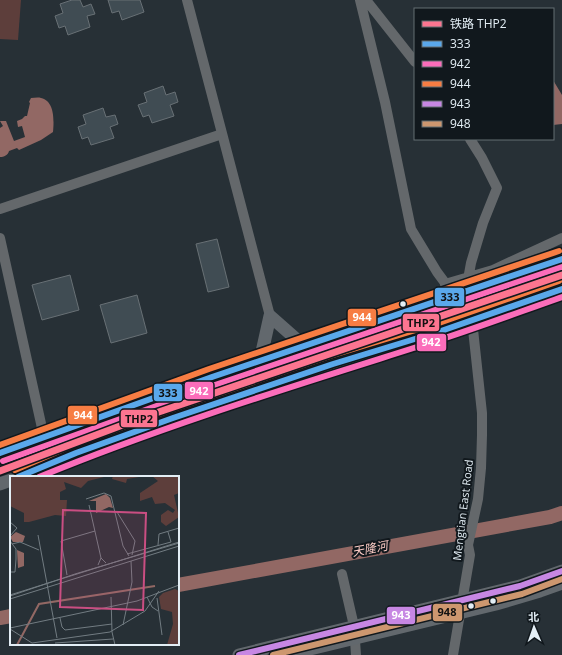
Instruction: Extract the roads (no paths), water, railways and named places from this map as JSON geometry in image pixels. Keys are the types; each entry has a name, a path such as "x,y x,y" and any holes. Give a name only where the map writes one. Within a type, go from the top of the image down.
{"main road":[{"path":"0,453 304,346 454,296 472,283 562,259"},
{"path":"20,476 76,453 173,418 562,289"},
{"path":"252,364 262,352 270,316 304,346"},
{"path":"0,484 10,480"},
{"path":"239,655 355,632 461,606 562,571"},
{"path":"461,606 496,604 562,583"},
{"path":"285,655 355,632"}],"street":[{"path":"187,0 270,316"},
{"path":"360,0 385,102 411,229 437,272 454,296"},
{"path":"366,0 414,61"},
{"path":"0,208 222,134"},
{"path":"471,140 482,158 497,188 481,230 471,263 469,274 472,283"},
{"path":"0,238 45,436"},
{"path":"446,284 472,283 493,270 562,238"},
{"name":"Mengtian East Road","path":"453,655 470,555 468,545 478,499 480,473 482,414 472,320"},
{"path":"342,574 355,632 356,655"}],"waterway":[{"name":"天隆河","path":"179,585 550,517 562,513"},
{"name":"天隆河","path":"0,618 10,616"}],"rail line":[{"name":"THP2","path":"0,471 144,417 562,275"}]}
